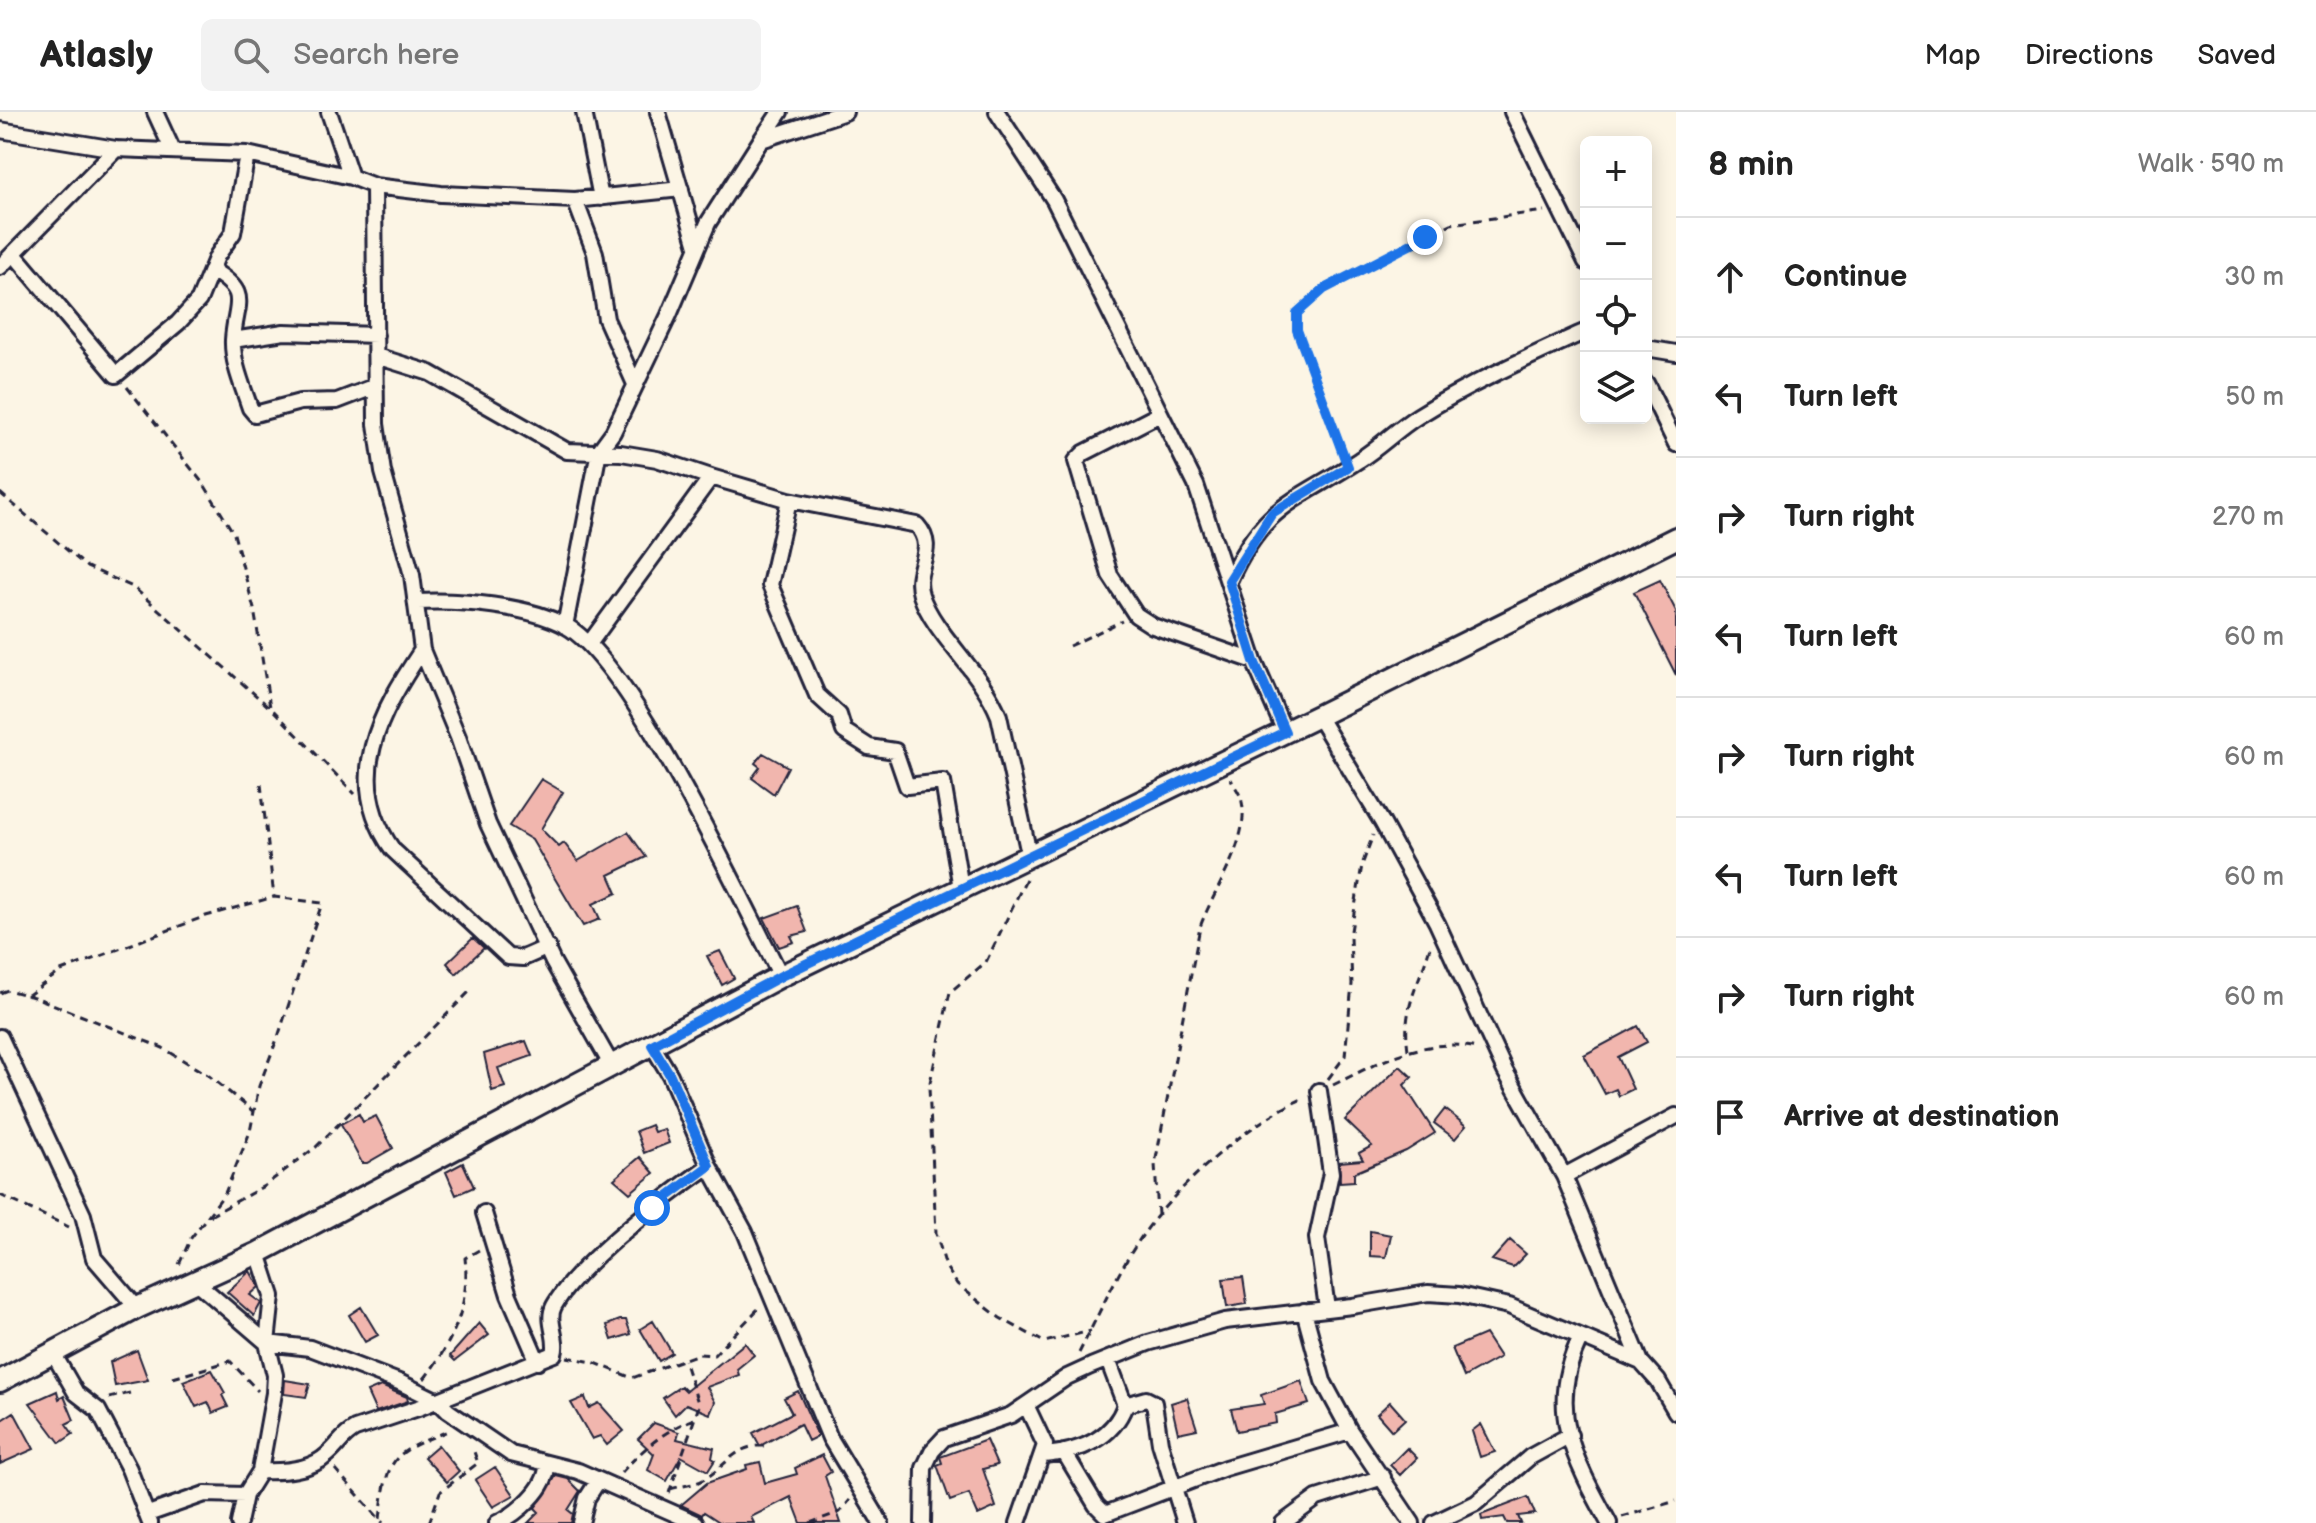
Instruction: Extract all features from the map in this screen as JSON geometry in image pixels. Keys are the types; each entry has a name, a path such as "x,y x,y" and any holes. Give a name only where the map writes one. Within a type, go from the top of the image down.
{"street":[{"path":"155,112 173,151"},
{"path":"329,112 351,177"},
{"path":"584,112 601,198"},
{"path":"658,112 697,246"},
{"path":"565,626 599,451 613,432 634,382 669,315 697,246 780,112"},
{"path":"997,112 1054,200 1196,485 1254,661 1285,732"},
{"path":"1512,112 1580,250"},
{"path":"761,140 842,113"},
{"path":"0,130 116,149 247,154 351,177 374,186 441,194 575,200 681,189"},
{"path":"116,149 5,259 116,375 178,323 199,300 233,233 247,154"},
{"path":"374,186 376,424 383,472 417,602 422,650 458,737 488,824 548,947 612,1066"},
{"path":"575,200 595,253 606,319 634,382"},
{"path":"212,270 229,280 241,305 233,340 250,408 255,414 300,402 337,401 376,386"},
{"path":"233,340 284,332 376,335"},
{"path":"1229,581 1272,513 1348,467 1419,415 1580,334"},
{"path":"1652,349 1676,353"},
{"path":"376,356 430,373 556,446 579,453 599,451 657,459 789,500 917,525 924,533 928,551 918,575 922,598 992,696 1029,854"},
{"path":"1652,395 1676,444"},
{"path":"1160,414 1084,453 1076,461 1110,575 1136,615 1153,626 1254,661"},
{"path":"589,644 711,477"},
{"path":"789,500 769,576 781,618 817,695 839,715 844,731 869,747 895,751 907,786 940,781 946,786 961,888"},
{"path":"0,1381 137,1308 258,1253 781,976 1318,716 1676,538"},
{"path":"417,602 486,603 565,626 589,644 632,701 781,976"},
{"path":"422,650 392,693 374,736 369,758 374,814 379,831 393,850 508,957 523,958 548,947"},
{"path":"1318,716 1382,822 1437,923 1505,1071 1564,1176 1641,1362 1658,1381 1676,1412"},
{"path":"0,1037 83,1215 94,1258 137,1308"},
{"path":"652,1045 670,1075 709,1166 745,1232 830,1438 859,1491 881,1523"},
{"path":"1319,1091 1331,1173 1317,1238 1327,1308"},
{"path":"1564,1176 1676,1116"},
{"path":"260,1471 289,1471 327,1455 345,1434 355,1429 438,1401 554,1354 552,1312 567,1289 652,1208 709,1166"},
{"path":"484,1213 509,1295 538,1362"},
{"path":"239,1523 245,1495 260,1471 275,1375 267,1343 272,1296 258,1253"},
{"path":"196,1282 267,1343 310,1348 415,1390 438,1401 462,1424 511,1454 604,1483 696,1523"},
{"path":"923,1523 924,1468 932,1451 944,1438 1027,1407 1067,1377 1148,1343 1225,1321 1428,1293 1459,1295 1509,1306 1641,1362"},
{"path":"1304,1311 1323,1381 1350,1431 1412,1523"},
{"path":"1581,1337 1568,1362 1562,1386 1570,1435 1583,1472 1614,1520"},
{"path":"53,1353 76,1393 90,1400 129,1469 149,1518 205,1494 245,1495"},
{"path":"1044,1455 1064,1452 1108,1433 1119,1421 1125,1405 1108,1360"},
{"path":"1125,1405 1146,1399 1154,1403 1173,1488 1185,1523"},
{"path":"1018,1523 1028,1486 1044,1455 1043,1436 1027,1407"},
{"path":"1064,1452 1096,1505 1105,1514 1173,1488 1350,1431"},
{"path":"1434,1523 1476,1503 1530,1457 1570,1435"},
{"path":"497,1523 508,1517 542,1484 547,1464"},
{"path":"1283,1523 1317,1498 1383,1477"},
{"path":"581,1523 587,1498 604,1483"}],"path":[{"path":"1348,467 1297,330 1297,313 1324,289 1451,224 1560,209"},
{"path":"116,375 205,486 234,534 254,609 270,707"},
{"path":"0,493 87,567 133,587 270,707 374,814"},
{"path":"1069,646 1136,615"},
{"path":"1067,1377 1158,1215 1155,1164 1200,927 1212,894 1233,857 1242,827 1242,800 1221,762"},
{"path":"261,784 274,897"},
{"path":"1319,1091 1345,1056 1352,984 1350,937 1367,844 1382,822"},
{"path":"1029,854 1025,885 986,962 950,992 929,1087 936,1233 946,1267 957,1284 1000,1318 1044,1342 1091,1331"},
{"path":"27,996 61,971 206,916 274,897 322,903 259,1086 250,1132 225,1193 191,1238 161,1297"},
{"path":"1408,1050 1404,1023 1412,991 1437,923"},
{"path":"0,993 8,990 27,996 163,1048 209,1076 254,1112"},
{"path":"206,1217 264,1186 316,1147 469,992"},
{"path":"0,1195 88,1235"},
{"path":"415,1390 449,1348 467,1281 465,1258 494,1246"},
{"path":"554,1354 593,1362 632,1378 699,1354 714,1355 725,1347 772,1294"},
{"path":"666,1508 699,1406 684,1359"},
{"path":"173,1378 230,1361 261,1394 271,1416"},
{"path":"90,1400 130,1393"},
{"path":"604,1483 671,1428 695,1419"},
{"path":"381,1521 385,1476 395,1456 462,1424 478,1463 440,1492 429,1523"},
{"path":"670,1489 702,1481 736,1452 750,1445 764,1446"},
{"path":"327,1455 338,1476 381,1521"},
{"path":"810,1523 840,1512 859,1491"},
{"path":"1614,1520 1676,1501"}],"building":[{"path":"1660,580 1676,611 1676,675 1634,592"},
{"path":"763,753 788,767 774,794 752,778 760,767 755,763"},
{"path":"541,779 563,792 541,829 559,847 564,843 578,861 628,832 646,857 609,875 617,893 593,904 600,919 583,926 532,840 509,826"},
{"path":"797,906 807,932 791,936 794,942 779,947 764,918"},
{"path":"473,938 484,948 456,974 447,963"},
{"path":"720,951 734,978 722,985 707,956"},
{"path":"1638,1026 1647,1042 1618,1057 1633,1089 1619,1096 1616,1089 1605,1094 1584,1055"},
{"path":"526,1041 532,1056 498,1068 505,1087 492,1091 484,1054"},
{"path":"1400,1066 1412,1077 1404,1085 1435,1133 1406,1151 1354,1173 1354,1181 1340,1182 1339,1162 1363,1160 1359,1153 1372,1146 1345,1120"},
{"path":"1445,1109 1466,1126 1455,1139 1434,1123"},
{"path":"359,1114 363,1122 376,1116 393,1148 367,1163 362,1163 341,1124"},
{"path":"651,1125 654,1132 664,1129 669,1143 644,1153 636,1131"},
{"path":"640,1157 654,1173 630,1193 614,1179"},
{"path":"463,1163 474,1187 456,1195 446,1172"},
{"path":"1370,1231 1391,1235 1386,1257 1370,1256"},
{"path":"1510,1240 1526,1254 1513,1267 1492,1260"},
{"path":"250,1271 259,1287 250,1295 261,1303 254,1316 227,1292"},
{"path":"1243,1277 1247,1304 1227,1307 1223,1279"},
{"path":"361,1307 378,1335 365,1342 349,1315"},
{"path":"626,1320 631,1334 612,1340 607,1325"},
{"path":"653,1321 672,1353 659,1361 640,1329"},
{"path":"479,1323 489,1335 455,1361 450,1356"},
{"path":"1485,1334 1500,1357 1464,1377 1452,1348"},
{"path":"745,1343 754,1355 737,1369 739,1375 707,1387 715,1402 710,1414 686,1404 675,1415 663,1398 681,1386 686,1391"},
{"path":"137,1350 148,1380 115,1386 110,1362"},
{"path":"212,1370 225,1393 222,1395 228,1407 213,1413 208,1402 196,1407 183,1381"},
{"path":"285,1380 310,1384 306,1397 284,1394"},
{"path":"1301,1381 1309,1404 1275,1414 1276,1423 1237,1431 1231,1409 1264,1404 1261,1395"},
{"path":"381,1386 407,1397 408,1401 376,1412 367,1392"},
{"path":"57,1391 59,1399 64,1396 74,1420 66,1424 73,1434 60,1443 30,1403"},
{"path":"798,1391 818,1436 808,1441 800,1424 760,1446 753,1433 792,1413 784,1398"},
{"path":"585,1397 589,1408 599,1403 624,1431 607,1445 600,1436 592,1439 571,1403"},
{"path":"1187,1398 1197,1429 1178,1433 1171,1403"},
{"path":"1390,1402 1405,1419 1392,1431 1377,1414"},
{"path":"14,1412 34,1449 0,1464 0,1421"},
{"path":"654,1423 679,1432 677,1439 714,1448 712,1458 715,1460 708,1471 681,1456 667,1481 648,1470 654,1454 638,1439"},
{"path":"1481,1424 1495,1452 1480,1457 1472,1431"},
{"path":"986,1440 997,1465 983,1469 996,1507 978,1515 969,1494 950,1501 937,1465 942,1463 940,1457"},
{"path":"438,1445 459,1471 447,1482 424,1457"},
{"path":"1407,1448 1417,1458 1400,1475 1390,1465"},
{"path":"822,1455 831,1472 825,1476 841,1523 801,1523 791,1497 751,1517 754,1523 721,1523 704,1512 702,1515 681,1505 707,1483 747,1469 746,1465 760,1462 765,1483 797,1474 795,1468"},
{"path":"495,1467 514,1495 493,1507 475,1480"},
{"path":"556,1476 568,1479 580,1491 568,1510 573,1514 571,1523 528,1523 539,1512 535,1508"},
{"path":"1528,1497 1535,1514 1518,1516 1521,1523 1507,1523 1504,1517 1482,1520 1481,1515"}],"route":[{"path":"652,1208 709,1166 670,1075 652,1045 781,976 1285,732 1254,661 1229,581 1236,565 1272,513 1293,497 1348,467 1297,330 1297,313 1324,289 1425,237"}]}
